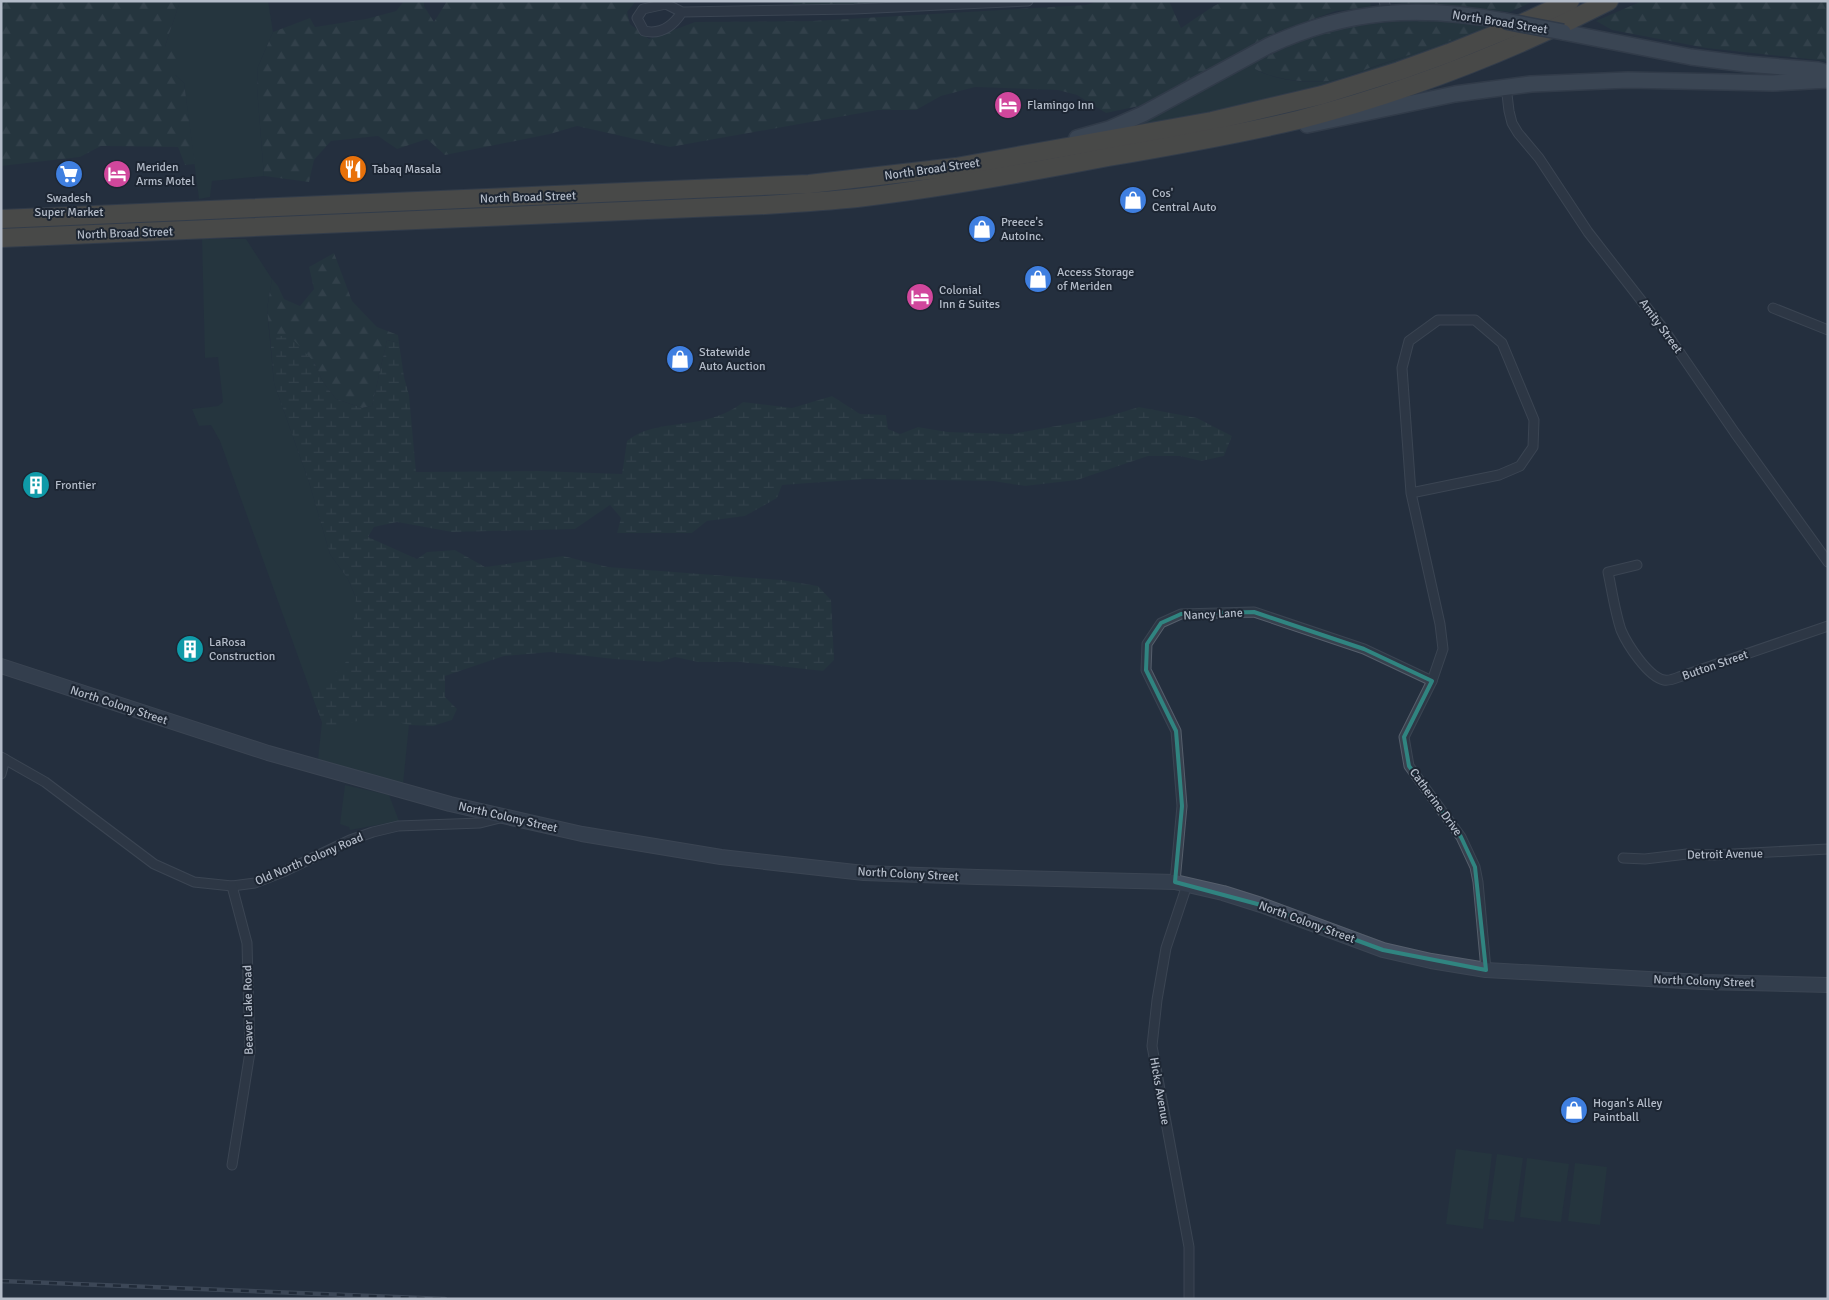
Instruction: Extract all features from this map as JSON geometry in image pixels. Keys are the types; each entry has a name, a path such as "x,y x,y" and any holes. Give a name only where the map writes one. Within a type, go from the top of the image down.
{"highway":[{"path":"1016,156 1212,121 1322,95 1392,74 1449,54 1570,1"},
{"path":"1258,129 1338,108 1433,78 1530,39 1609,1"},
{"name":"North Broad Street","path":"1,238 690,209 848,199 945,186 1258,129"},
{"name":"North Broad Street","path":"1,219 688,190 852,180 956,167 1016,156"},
{"path":"688,190 690,209"}],"main road":[{"name":"North Broad Street","path":"1016,156 1042,146 1092,134 1127,122 1257,52 1297,34 1386,7 1442,12 1505,21 1660,52 1717,61 1818,70 1828,73"},
{"path":"1716,82 1717,61"},
{"name":"North Broad Street","path":"1258,129 1281,130 1447,96 1506,86 1550,82 1602,80 1773,83 1828,80"},
{"name":"North Colony Street","path":"1,666 268,753 386,787 503,817 582,834 721,857 864,873 1181,883 1261,905 1383,950 1486,970 1693,982 1828,985"}],"street":[{"path":"682,12 674,24 652,33 644,31 637,18 643,9 666,4 682,12 864,9 1028,1"},
{"name":"Amity Street","path":"1506,86 1509,112 1518,133 1538,158 1588,232 1665,331 1735,433 1828,562"},
{"path":"1773,308 1828,330"},
{"name":"Catherine Drive","path":"1411,493 1499,475 1520,466 1533,446 1534,420 1502,343 1475,320 1438,320 1410,341 1402,368 1411,493 1440,624 1443,649 1432,682 1404,737 1409,766 1461,837 1475,867 1486,970"},
{"name":"Button Street","path":"1637,565 1608,572 1618,620 1624,636 1644,665 1652,674 1664,680 1679,677 1828,626"},
{"name":"Nancy Lane","path":"1181,883 1182,806 1176,730 1146,670 1147,644 1161,623 1181,614 1254,612 1364,650 1432,682"},
{"path":"1,774 3,758"},
{"name":"Old North Colony Road","path":"3,758 45,782 154,864 194,882 232,886 255,883 283,872 350,840 373,832 398,826 480,823 503,817"},
{"name":"Detroit Avenue","path":"1623,858 1645,859 1687,854 1714,855 1828,849"},
{"name":"Hicks Avenue","path":"1181,883 1166,948 1157,1000 1152,1046 1189,1247 1190,1294"},
{"name":"Beaver Lake Road","path":"232,886 247,943 250,1052 232,1165"}],"highlighted area":[{"path":"1254,612 1364,649 1432,681 1404,737 1409,766 1461,837 1475,867 1486,970 1383,950 1261,905 1175,882 1182,806 1176,731 1146,670 1147,644 1161,623 1181,614"}],"green space":[{"path":"1,1 180,1 165,46 182,57 175,75 184,83 195,164 185,165 178,147 101,146 80,157 1,166"},
{"path":"180,1 268,1 273,32 258,67 257,87 264,176 212,181 210,197 199,199 184,83 175,75 165,46"},
{"path":"404,1 424,1 424,6 434,22 447,1 636,1 627,12 630,24 649,39 695,22 813,21 1086,5 1100,1 1169,1 1181,28 1224,1 1370,1 1371,8 1336,11 1282,30 1144,105 1106,113 1077,95 1058,90 975,87 941,96 916,110 878,110 670,147 577,126 550,134 445,155 427,139 397,149 378,136 331,141 314,160 309,182 264,176 257,87 258,67 273,32 310,18 315,27 366,19 396,11"},
{"path":"796,1 943,1 876,4 792,4"},
{"path":"1391,1 1534,1 1510,12 1439,5 1392,3"},
{"path":"1642,1 1828,1 1828,61 1706,48 1612,30 1596,21"},
{"path":"1424,19 1487,27 1333,80 1310,82 1290,80 1272,76 1255,69 1255,62 1336,27"},
{"path":"1487,27 1493,28 1374,73 1303,94 1138,127 1135,122 1255,62 1255,69 1271,76 1301,81 1329,81 1346,77"},
{"path":"202,239 246,239 272,279 267,309 274,383 309,482 330,554 348,579 409,725 403,784 318,759 322,722 220,441 211,425 199,426 192,409 218,406 223,402 218,357 205,358"},
{"path":"334,253 352,301 377,327 398,335 399,343 387,340 372,406 362,408 336,399 323,382 314,362 270,336 267,309 272,279 278,286 284,299 300,306 314,289 309,267"},
{"path":"270,336 290,336 314,362 323,382 336,399 362,408 372,406 387,340 399,343 404,377 409,395 416,472 540,471 622,474 627,441 650,429 712,418 726,413 743,402 792,408 832,396 860,414 886,415 888,429 900,434 918,427 948,432 1012,434 1106,417 1139,407 1197,418 1232,436 1224,456 1201,461 1180,456 1148,456 1077,480 1025,486 993,481 866,479 782,485 777,498 745,516 707,521 692,533 617,533 621,518 610,505 575,529 452,532 397,522 374,527 368,537 417,559 427,552 455,550 485,567 563,556 608,567 782,580 818,586 831,600 834,660 823,671 741,662 698,662 675,657 660,662 551,652 504,656 445,676 445,697 457,709 452,720 433,726 409,725 374,716 347,724 330,732 322,722 312,695 350,658 356,598 348,579 330,554 309,482 274,383"},
{"path":"345,785 389,795 399,821 350,830 349,827 340,824"},
{"path":"1456,1149 1492,1154 1483,1229 1446,1224"},
{"path":"1497,1154 1523,1158 1514,1222 1488,1219"},
{"path":"1527,1158 1569,1164 1561,1222 1520,1217"},
{"path":"1575,1163 1607,1167 1600,1225 1568,1221"}],"railway":[{"path":"1,1281 445,1299"}],"place":[{"name":"Flamingo Inn","path":"1008,105"},
{"name":"Tabaq Masala","path":"353,169"},
{"name":"Swadesh Super Market","path":"69,174"},
{"name":"Meriden Arms Motel","path":"117,174"},
{"name":"Cos' Central Auto","path":"1133,200"},
{"name":"Preece's AutoInc.","path":"982,229"},
{"name":"Access Storage of Meriden","path":"1038,279"},
{"name":"Colonial Inn & Suites","path":"920,297"},
{"name":"Statewide Auto Auction","path":"680,359"},
{"name":"Frontier","path":"36,485"},
{"name":"LaRosa Construction","path":"190,649"},
{"name":"Hogan's Alley Paintball","path":"1574,1110"}]}
